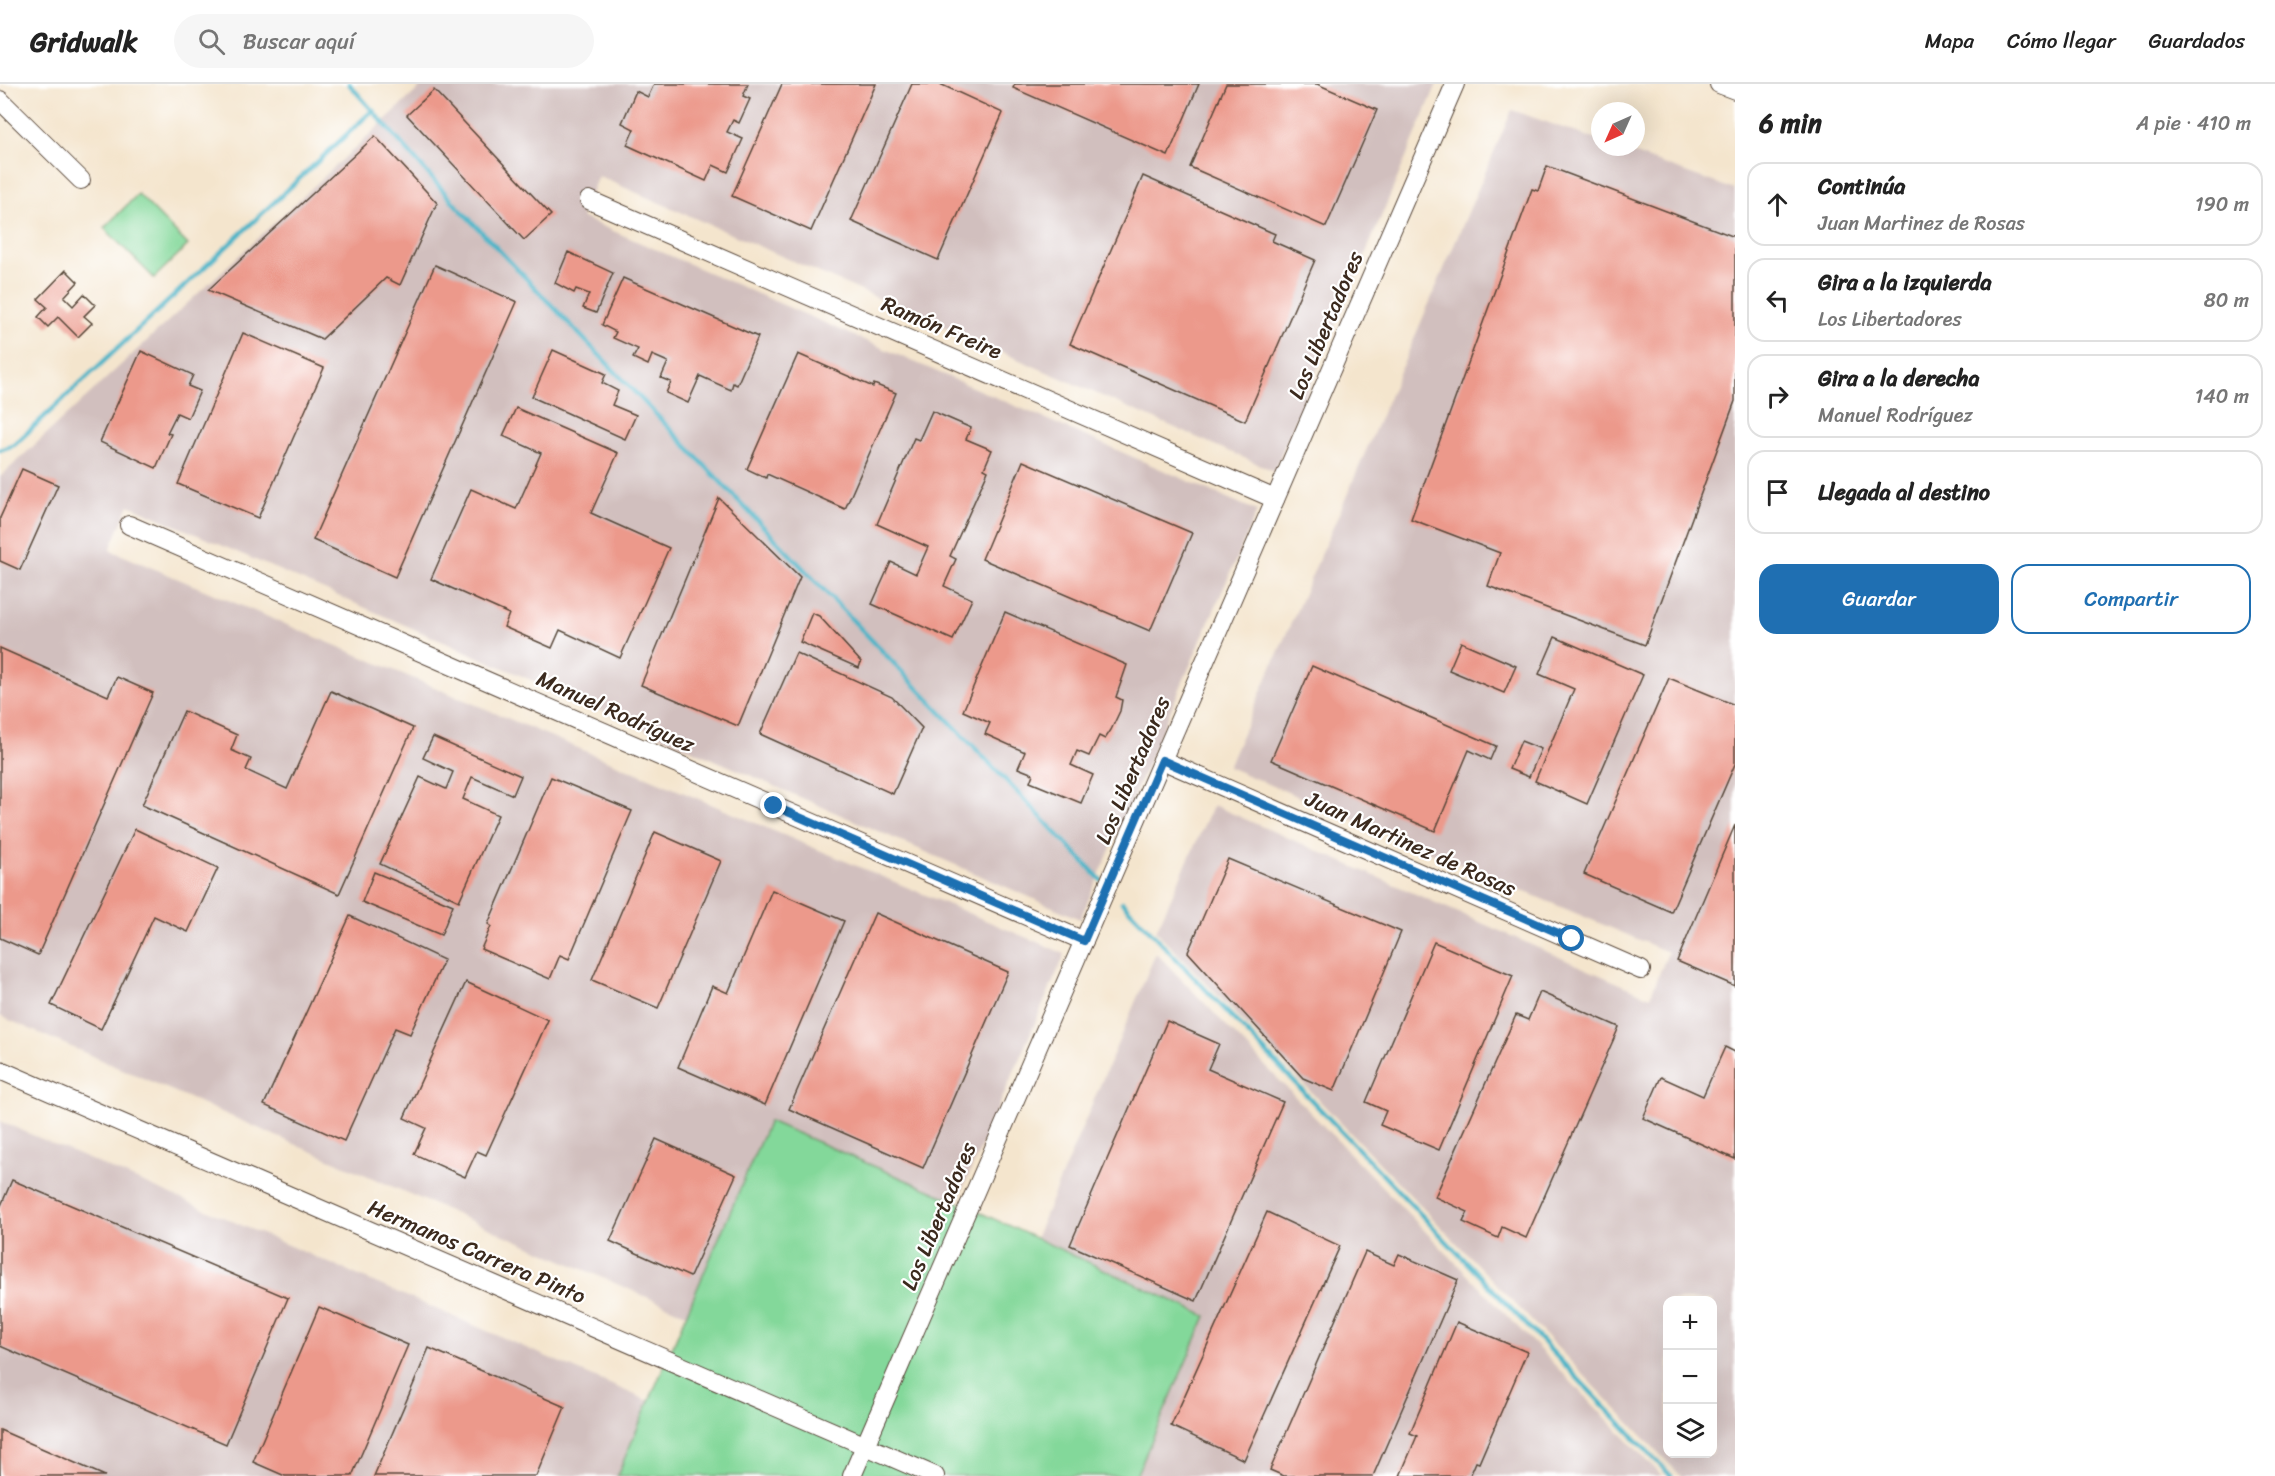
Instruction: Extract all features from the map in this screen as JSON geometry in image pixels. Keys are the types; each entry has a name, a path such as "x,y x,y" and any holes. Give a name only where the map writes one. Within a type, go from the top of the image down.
{"street":[{"name":"Los Libertadores","path":"852,1476 1455,84"},
{"path":"1719,84 1735,90"},
{"path":"0,100 81,180"},
{"name":"Ramón Freire","path":"589,200 1275,499"},
{"name":"Manuel Rodríguez","path":"129,525 1084,941"},
{"name":"Juan Martinez de Rosas","path":"1162,760 1641,970"},
{"name":"Hermanos Carrera Pinto","path":"0,1070 935,1476"}],"shaded area":[{"path":"424,84 1437,84 1274,471 598,176 581,217 1257,511 1080,919 129,505 110,550 1065,954 957,1202 769,1121 686,1314 0,1016 0,477"},
{"path":"1512,110 1591,138 1591,156 1641,156 1735,190 1735,1476 1681,1476 1664,1458 1717,1458 1717,1296 1663,1296 1663,1457 1156,931 1213,805 1650,997 1668,952 1228,767"},
{"path":"1156,953 1662,1476 1136,1476 1206,1316 1035,1239"},
{"path":"0,1121 649,1401 617,1476 0,1476"}],"green space":[{"path":"138,194 188,245 154,278 104,228"},
{"path":"769,1121 957,1202 1206,1316 1136,1476 617,1476"}],"building":[{"path":"654,84 748,84 743,96 750,99 739,123 733,120 727,132 743,139 728,172 713,165 706,181 627,145 634,129 622,123 636,91 648,97"},
{"path":"782,84 876,84 811,231 732,196"},
{"path":"912,84 940,84 1003,113 938,260 851,221"},
{"path":"1015,84 1199,84 1168,156 1013,88"},
{"path":"1226,84 1317,84 1377,110 1326,227 1190,167"},
{"path":"434,90 551,215 524,240 407,115"},
{"path":"375,136 437,203 400,285 386,278 322,339 208,290"},
{"path":"1547,166 1735,237 1735,401 1645,645 1488,586 1500,553 1411,519 1532,189 1538,191"},
{"path":"1143,176 1275,234 1272,241 1315,260 1245,421 1070,344"},
{"path":"568,252 613,273 596,313 583,308 589,294 576,289 574,293 555,283"},
{"path":"435,265 517,302 395,577 313,540"},
{"path":"66,270 78,282 64,297 73,306 84,294 95,305 84,316 92,323 78,337 58,317 48,327 38,317 47,307 38,299"},
{"path":"623,278 758,337 737,385 733,383 731,390 700,376 688,403 666,393 671,382 661,378 668,362 652,355 648,365 633,358 638,349 613,338 616,332 602,325"},
{"path":"243,333 324,368 258,518 178,484"},
{"path":"553,350 606,374 602,383 618,391 612,405 636,415 625,439 532,397"},
{"path":"141,351 193,375 188,386 200,391 188,418 177,413 167,433 171,434 156,468 100,442"},
{"path":"798,354 873,387 874,384 896,393 845,509 767,474 766,478 747,469"},
{"path":"516,408 618,453 591,513 669,548 620,658 560,630 552,648 504,627 509,614 431,579 471,489 516,509 541,453 503,436"},
{"path":"932,411 971,428 966,439 992,450 984,469 988,471 950,556 956,559 944,586 972,599 953,640 872,604 891,562 916,574 928,547 877,524 914,438 919,440"},
{"path":"1023,461 1192,533 1150,631 982,559"},
{"path":"22,469 58,485 20,570 0,561 0,518"},
{"path":"719,498 800,577 738,726 641,685"},
{"path":"1005,612 1127,665 1116,697 1122,700 1120,711 1111,730 1105,739 1099,736 1089,756 1077,751 1071,765 1093,775 1081,803 1030,782 1033,774 1018,768 1025,752 985,734 990,723 963,711"},
{"path":"812,613 819,616 861,662 859,668 800,642"},
{"path":"1555,637 1643,675 1587,804 1535,781 1574,689 1539,674"},
{"path":"1461,642 1516,666 1504,693 1449,670"},
{"path":"0,648 108,696 117,677 153,693 38,955 0,938"},
{"path":"796,653 892,697 922,728 893,794 760,734"},
{"path":"1312,666 1496,746 1490,760 1469,750 1435,831 1271,760"},
{"path":"1669,678 1735,705 1735,764 1671,912 1584,874"},
{"path":"331,691 413,728 339,894 142,805 184,711 237,735 231,750 251,759 246,770 287,789"},
{"path":"433,737 521,776 513,795 472,777 463,799 498,815 459,901 380,864 420,777 446,789 453,772 423,758"},
{"path":"1521,741 1541,749 1529,777 1509,769"},
{"path":"551,777 632,811 569,959 560,955 550,979 481,949 491,926 488,924"},
{"path":"1735,825 1735,986 1677,961"},
{"path":"135,829 218,868 188,932 154,916 101,1029 51,1005"},
{"path":"655,832 721,861 658,1008 592,980"},
{"path":"1228,859 1401,932 1334,1091 1303,1078 1188,952"},
{"path":"374,872 453,905 441,935 362,902"},
{"path":"772,890 844,921 765,1105 678,1067 712,986 728,993"},
{"path":"875,913 1008,972 923,1168 789,1109"},
{"path":"350,916 444,960 410,1034 395,1028 344,1141 264,1105"},
{"path":"1434,942 1513,976 1439,1150 1380,1125 1386,1111 1366,1102"},
{"path":"466,982 548,1020 486,1155 477,1151 465,1177 414,1154 426,1128 404,1118"},
{"path":"1540,992 1619,1027 1526,1238 1502,1227 1498,1238 1463,1222 1468,1212 1435,1197 1516,1015 1528,1020"},
{"path":"1167,1021 1219,1044 1208,1069 1283,1102 1196,1301 1070,1245"},
{"path":"1725,1047 1735,1052 1735,1159 1643,1118 1661,1077 1703,1096"},
{"path":"656,1139 736,1175 690,1277 610,1241"},
{"path":"12,1180 288,1298 226,1444 0,1346 0,1208"},
{"path":"1267,1212 1340,1246 1244,1460 1171,1426"},
{"path":"1365,1252 1394,1265 1399,1254 1458,1280 1373,1476 1284,1476 1270,1470"},
{"path":"319,1307 408,1345 352,1476 285,1476 253,1462"},
{"path":"1457,1322 1527,1352 1479,1463 1476,1462 1470,1476 1400,1476 1417,1436 1410,1433"},
{"path":"429,1348 565,1407 536,1476 374,1476"},
{"path":"0,1430 105,1476 0,1476"}],"waterway":[{"path":"349,84 453,202 1101,880"},
{"path":"0,450 14,445 373,110"},
{"path":"1122,902 1671,1476"}],"route":[{"path":"774,806 1084,941 1162,760 1572,939"}]}
